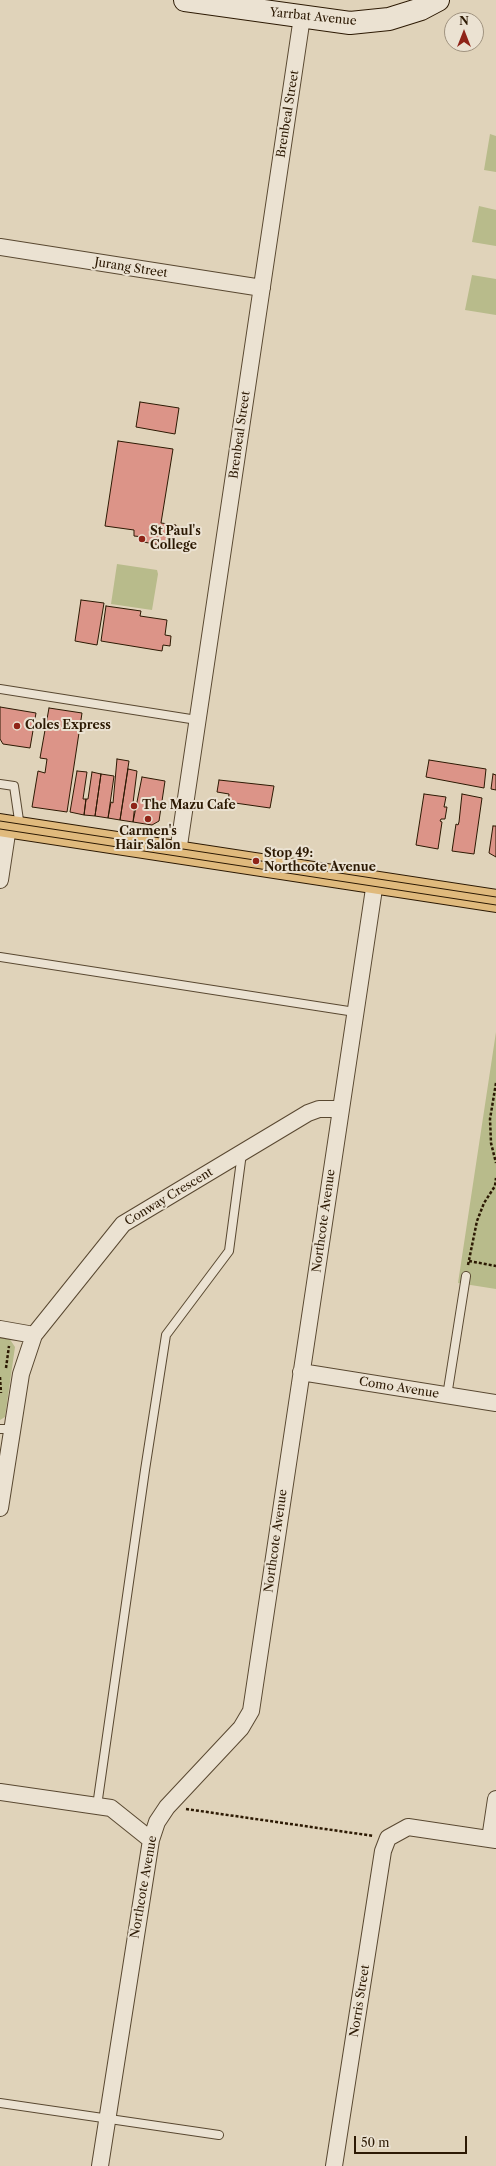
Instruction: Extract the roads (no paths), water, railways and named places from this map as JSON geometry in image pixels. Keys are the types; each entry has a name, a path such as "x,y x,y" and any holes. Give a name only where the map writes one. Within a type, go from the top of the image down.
{"main road":[{"path":"10,827 496,901"}],"street":[{"name":"Yarrbat Avenue","path":"185,0 209,2 302,18 350,23 382,20 403,16 438,0"},
{"name":"Brenbeal Street","path":"178,852 302,18"},
{"name":"Jurang Street","path":"0,247 262,288"},
{"path":"0,880 10,827"},
{"name":"Northcote Avenue","path":"100,2166 151,1840 157,1822 167,1807 241,1728 251,1711 375,882"},
{"name":"Conway Crescent","path":"34,1335 123,1224 308,1114 319,1109 340,1109"},
{"path":"0,1329 34,1335 21,1374 6,1429 0,1508"},
{"name":"Como Avenue","path":"301,1372 496,1403"},
{"path":"0,1792 111,1808 151,1840"},
{"path":"493,1840 496,1799"},
{"name":"Norris Street","path":"334,2166 383,1851 388,1838 408,1827 493,1840"}],"lane":[{"path":"0,689 197,720"},
{"path":"0,784 14,786 10,827"},
{"path":"0,957 355,1012"},
{"path":"97,1806 144,1470 166,1335 229,1251 242,1153"},
{"path":"447,1396 466,1276"},
{"path":"0,2103 219,2135"}],"tram line":[{"path":"0,821 496,897"},
{"path":"0,829 496,905"}],"place":[{"name":"St Paul's College","path":"142,539"},
{"name":"Coles Express","path":"17,726"},
{"name":"The Mazu Cafe","path":"134,806"},
{"name":"Carmen's Hair Salon","path":"148,819"},
{"name":"Stop 49: Northcote Avenue","path":"256,861"}]}
